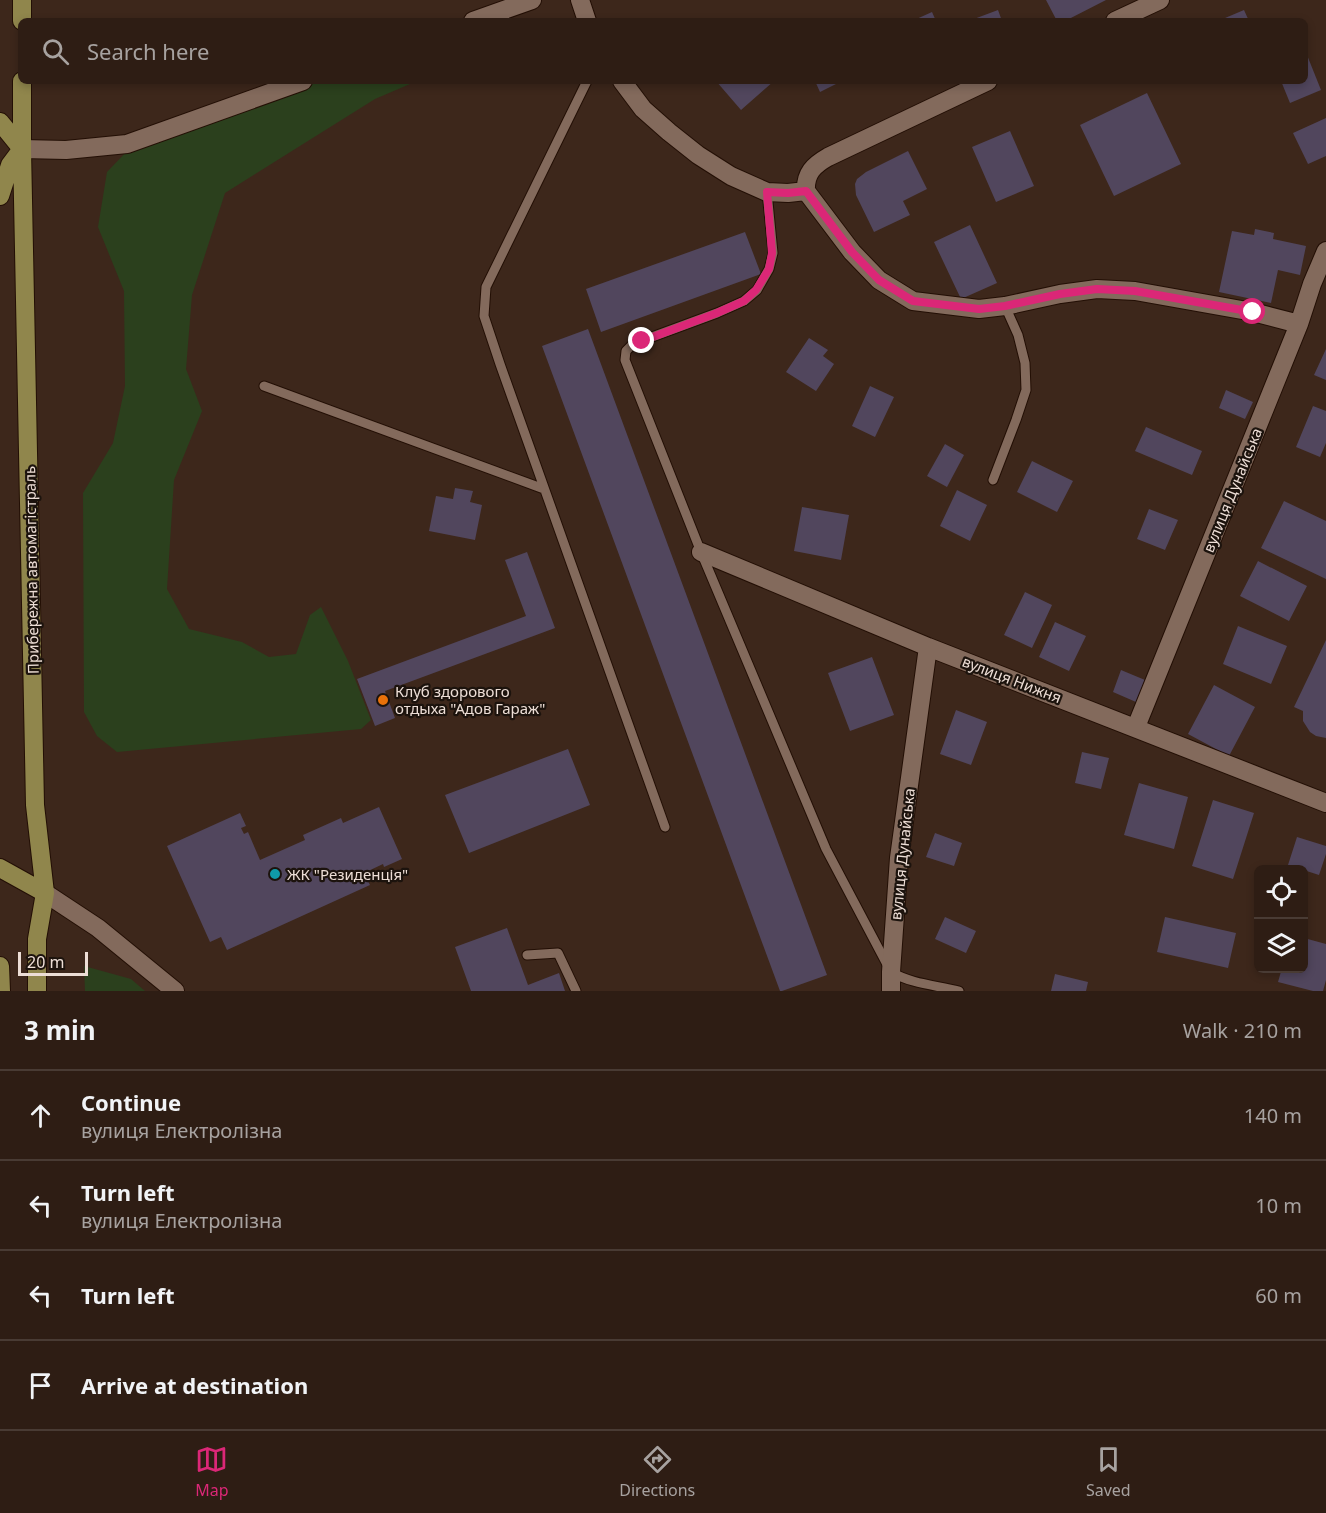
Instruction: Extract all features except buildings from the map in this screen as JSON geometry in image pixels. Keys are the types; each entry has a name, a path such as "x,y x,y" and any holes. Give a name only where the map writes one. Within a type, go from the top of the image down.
{"main road":[{"path":"22,0 22,18"},
{"name":"Прибережна автомагістраль","path":"22,84 35,805 45,893 37,939 37,991"},
{"path":"0,122 22,148"},
{"name":"Прибережна автомагістраль","path":"0,196 10,165 22,148"},
{"path":"0,868 45,893"},
{"path":"0,966 1,991"}],"street":[{"path":"481,18 532,0"},
{"path":"580,0 586,18"},
{"path":"1121,18 1160,0"},
{"path":"22,148 66,150 127,144 295,84"},
{"path":"624,84 643,109 669,132 731,176 767,192 806,191"},
{"path":"982,84 817,163 805,181 806,191 852,252 879,280 913,301 979,309 1097,289 1135,291 1253,312 1299,324"},
{"name":"вулиця Дунайська","path":"1136,727 1299,324 1319,287 1326,251"},
{"name":"вулиця Нижня","path":"700,552 928,647 1326,803"},
{"name":"вулиця Дунайська","path":"891,991 899,858 928,647"},
{"path":"45,893 98,928 175,991"}],"lane":[{"path":"586,84 486,287 484,316 665,827"},
{"path":"767,192 772,253 769,269 756,290 744,301 717,313 633,344 626,351 625,360 700,552 826,849 891,972 903,979 959,991"},
{"path":"993,480 1026,390 1025,363 1018,335 1005,306"},
{"path":"264,386 544,489"},
{"path":"527,955 558,953 576,991"}],"green space":[{"path":"278,84 410,84 375,99 225,193 192,295 186,369 202,411 174,480 167,589 189,629 242,642 269,657 296,654 310,615 321,607 348,661 371,720 361,729 117,752 97,736 84,712 83,493 113,443 125,386 124,291 98,227 107,172 129,149"},
{"path":"84,966 131,979 145,991 85,991"}],"place":[{"name":"Клуб здорового отдыха \"Адов Гараж\"","path":"383,700"},
{"name":"ЖК \"Резиденція\"","path":"275,874"}],"route":[{"path":"642,341 744,301 756,290 769,269 772,253 767,192 806,191 852,252 879,280 913,301 979,309 1097,289 1135,291 1253,312"}]}
